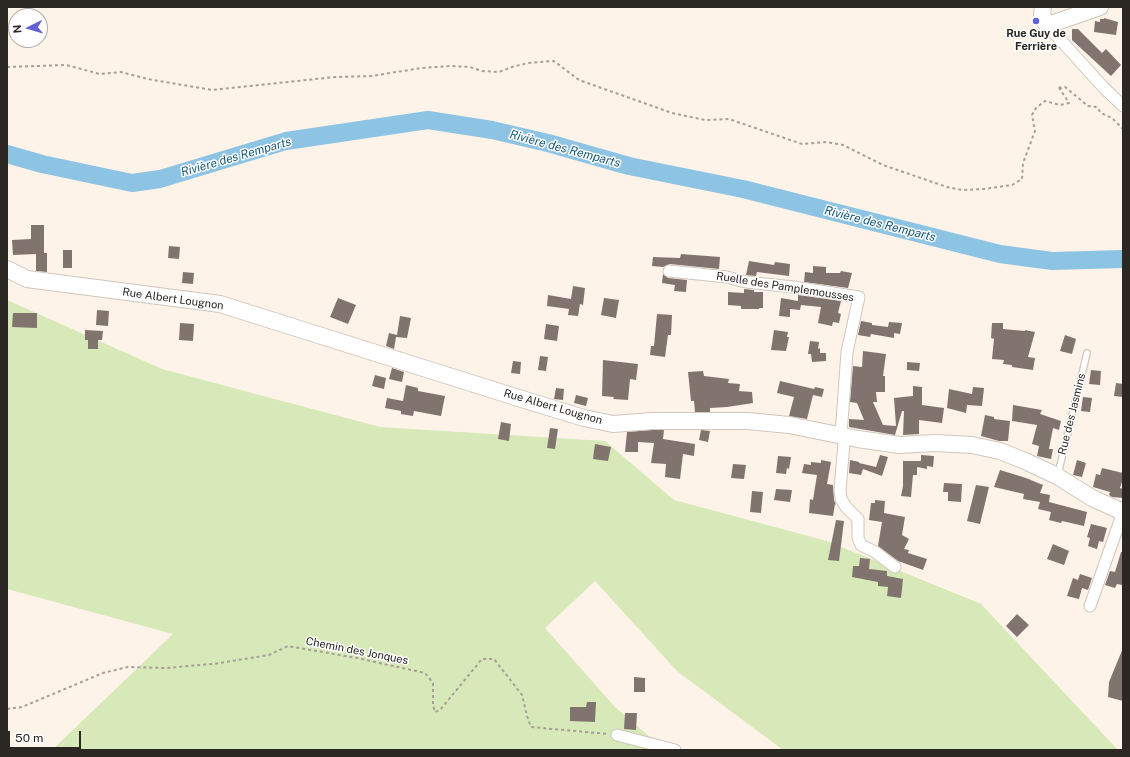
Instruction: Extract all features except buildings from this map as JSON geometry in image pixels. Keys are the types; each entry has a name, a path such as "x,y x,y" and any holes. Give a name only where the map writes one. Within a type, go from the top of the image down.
{"street":[{"path":"1043,7 1042,14 1046,24 1104,88 1123,106"},
{"path":"1046,24 1052,24 1100,7"},
{"name":"Rue Albert Lougnon","path":"7,270 27,279 220,304 532,403 584,418 614,424 652,421 748,421 789,425 858,439 899,445 935,443 972,445 1006,453 1057,476 1092,498 1123,512 1090,606"},
{"name":"Ruelle des Pamplemousses","path":"669,270 727,277 746,282 794,287 858,297 847,352 843,435"},
{"path":"843,435 844,443 840,490 841,499 846,507 858,519 858,538 861,545 875,552 895,567"},
{"path":"617,735 675,750"}],"lane":[{"name":"Rue des Jasmins","path":"1057,476 1087,353"}],"path":[{"path":"7,67 66,65 100,74 121,72 148,79 212,90 335,77 372,76 421,68 470,67 482,71 500,72 528,63 554,62 579,80 672,113 705,120 729,119 802,144 827,142 843,145 882,165 947,187 962,190 984,190 1012,185 1022,179 1024,163 1035,131 1032,115 1036,108 1045,101 1060,105 1069,103 1058,86 1061,88 1066,87 1088,106 1097,107 1101,112 1112,118 1123,129"},
{"name":"Chemin des Jonques","path":"7,709 22,707 103,673 128,667 166,668 213,664 269,655 288,646 357,658 425,673 433,683 433,705 435,712 440,710 482,658 494,659 522,695 531,727 617,735"}],"green space":[{"path":"7,300 162,369 380,427 605,441 674,500 827,541 981,604 1118,750 783,750 677,671 595,581 545,628 615,707 665,750 52,750 173,634 7,589"}],"waterway":[{"name":"Rivière des Remparts","path":"7,154 42,164 132,183 160,179 286,141 428,120 492,130 548,143 629,166 743,189 1000,254 1052,261 1123,259"}],"place":[{"name":"Rue Guy de Ferrière","path":"1036,21"}]}
